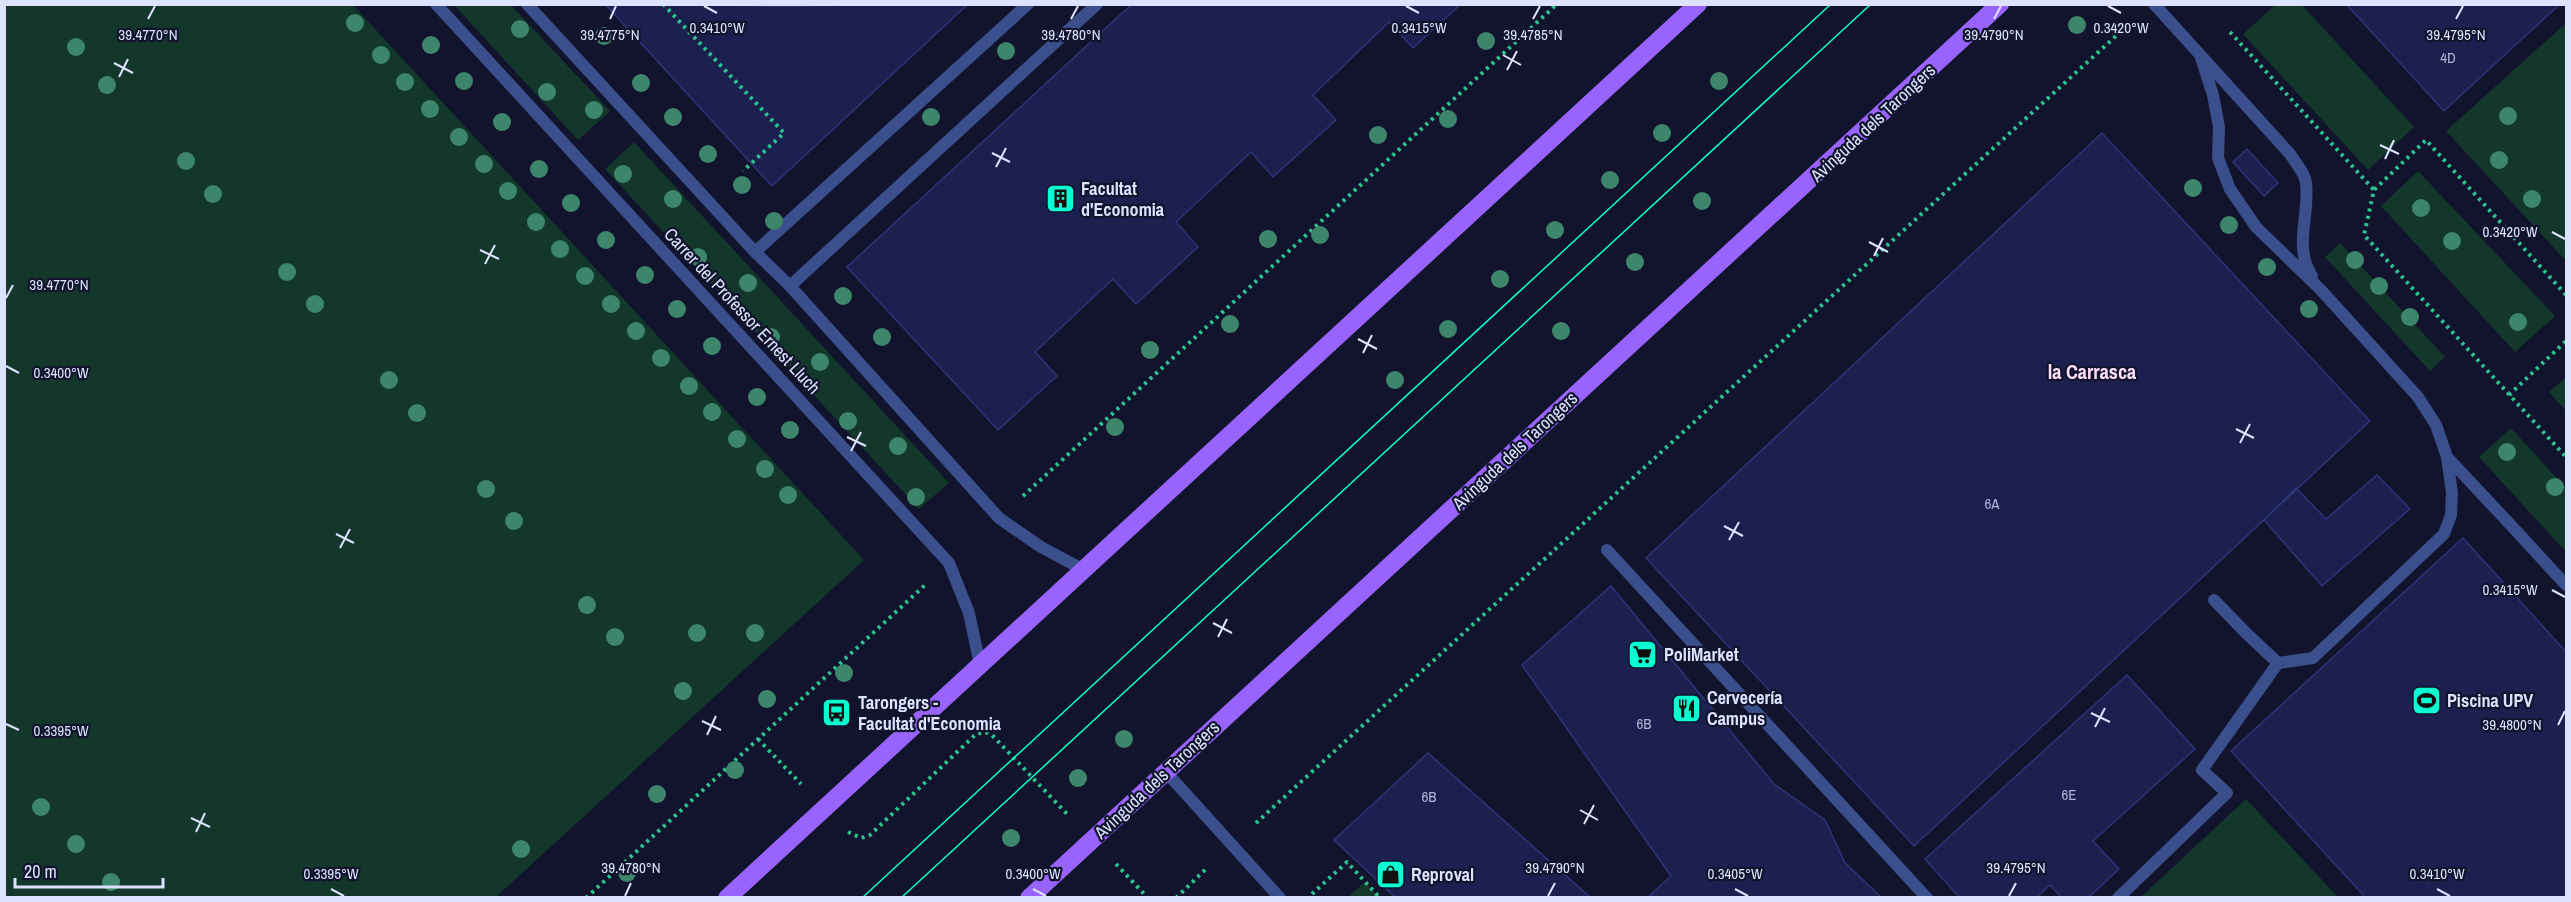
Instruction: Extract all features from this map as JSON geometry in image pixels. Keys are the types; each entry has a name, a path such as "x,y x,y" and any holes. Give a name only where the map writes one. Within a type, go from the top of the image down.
{"main road":[{"path":"728,897 1698,4"},
{"name":"Avinguda dels Tarongers","path":"1029,897 2000,4"}],"street":[{"name":"Carrer del Professor Ernest Lluch","path":"436,4 949,563 969,613 980,665"},
{"path":"527,4 755,252 790,286 999,518 1041,547 1084,570"},
{"path":"755,252 1028,4"},
{"path":"790,286 1096,4"},
{"path":"2154,4 2290,154 2306,180 2302,248 2305,265 2320,289"},
{"path":"2118,897 2227,793 2202,770 2278,663 2313,658 2444,534 2451,515 2452,493 2447,457 2436,425 2418,397 2320,289 2256,227 2230,189 2218,158 2219,127 2213,96 2201,58"},
{"path":"2447,457 2566,585"},
{"path":"1606,550 1928,897"},
{"path":"2214,600 2278,663"},
{"path":"1166,772 1280,897"}],"path":[{"path":"663,4 784,133 743,171"},
{"path":"1017,502 1557,4"},
{"path":"1176,897 2133,20"},
{"path":"2230,32 2374,190"},
{"path":"2566,295 2426,140 2374,190 2364,236 2566,457"},
{"path":"2510,394 2566,341"},
{"path":"586,897 927,583"},
{"path":"758,738 824,808 854,836 861,838 870,835 976,734 985,732 992,735 1148,897"},
{"path":"1309,897 1347,862 1380,897"}],"green space":[{"path":"5,4 353,5 864,560 496,897 5,897"},
{"path":"454,5 511,5 610,111 578,140"},
{"path":"2275,5 2302,5 2414,127 2368,170 2243,34"},
{"path":"2566,23 2566,261 2446,131"},
{"path":"634,142 949,483 919,509 605,169"},
{"path":"2418,171 2555,316 2515,352 2381,206"},
{"path":"2340,243 2445,357 2430,371 2325,257"},
{"path":"2566,377 2566,411 2549,392"},
{"path":"2511,428 2566,488 2566,552 2479,457"},
{"path":"2246,799 2338,897 2141,897"},
{"path":"1365,882 1379,897 1348,897"}],"building":[{"path":"605,4 783,6 968,4 772,186"},
{"name":"Facultat d'Economia","path":"1132,4 1461,4 1413,48 1389,22 1313,95 1336,120 1273,177 1251,152 1176,222 1198,247 1136,304 1113,279 1035,352 1057,376 998,430 847,267"},
{"path":"2346,4 2560,4 2444,111"},
{"path":"2102,133 2370,421 1914,846 1646,558"},
{"path":"2247,149 2278,183 2264,196 2233,162"},
{"path":"2377,475 2410,509 2322,586 2264,520 2296,488 2326,519"},
{"name":"Piscina UPV","path":"2463,538 2566,652 2566,898 2366,898 2231,751"},
{"path":"1611,586 1774,784 1825,820 1845,863 1882,898 1647,898 1671,876 1522,665"},
{"path":"2127,675 2195,749 2093,841 2119,869 2088,898 2062,898 2050,885 2036,898 1960,898 1925,859"},
{"path":"1428,753 1591,898 1396,898 1334,840"}],"tram line":[{"path":"862,898 1831,4"},
{"path":"901,898 1871,4"}],"place":[{"name":"Facultat d'Economia","path":"1060,199"},
{"name":"PoliMarket","path":"1643,655"},
{"name":"Piscina UPV","path":"2426,701"},
{"name":"Cervecería Campus","path":"1686,708"},
{"name":"Tarongers - Facultat d'Economia","path":"837,713"},
{"name":"Reproval","path":"1390,875"}],"district":[{"name":"la Carrasca","path":"2092,372"}]}
